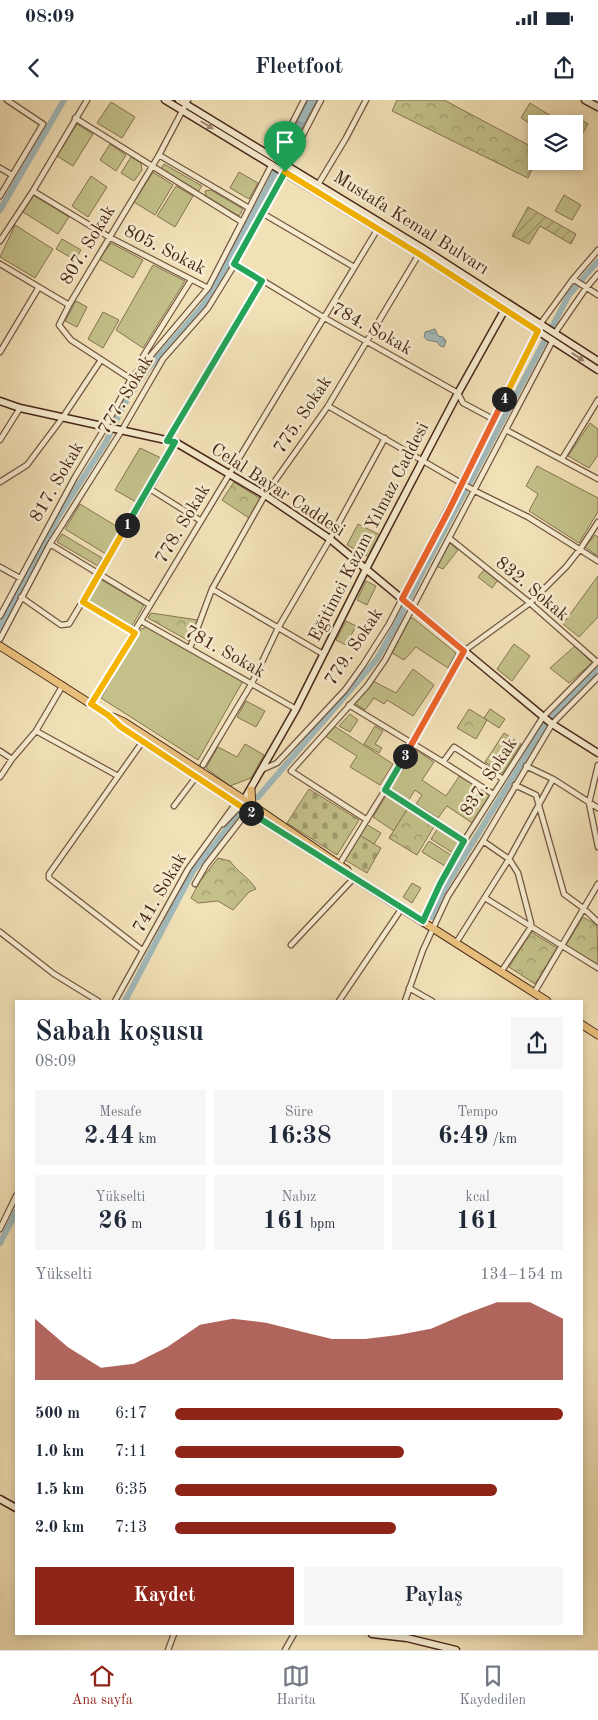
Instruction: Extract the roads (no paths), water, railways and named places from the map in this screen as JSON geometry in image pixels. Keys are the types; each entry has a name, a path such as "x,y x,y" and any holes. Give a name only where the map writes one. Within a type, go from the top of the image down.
{"main road":[{"path":"0,646 108,715 124,722 240,802"},
{"path":"108,715 121,727 196,777 250,808 545,1000"},
{"path":"250,808 251,790"},
{"path":"338,866 353,879 365,884"},
{"path":"583,1025 598,1035"}],"street":[{"path":"0,196 43,124 7,100"},
{"path":"0,241 33,191 87,100"},
{"name":"Mustafa Kemal Bulvarı","path":"165,100 419,254 598,370"},
{"path":"288,164 321,100"},
{"path":"319,183 366,100"},
{"path":"585,100 598,107"},
{"name":"Mustafa Kemal Bulvarı","path":"184,101 319,183 598,361"},
{"name":"807. Sokak","path":"131,379 71,340 59,324 151,165 159,155 182,110 184,101"},
{"path":"275,157 302,101"},
{"path":"75,118 242,222"},
{"path":"159,155 249,208"},
{"name":"817. Sokak","path":"0,616 75,477 106,426 131,379 208,288 272,164"},
{"path":"0,168 12,175"},
{"name":"777. Sokak","path":"0,639 50,544 122,430 163,359 208,308 285,172"},
{"name":"805. Sokak","path":"33,191 109,237 208,288"},
{"path":"262,213 354,267"},
{"name":"778. Sokak","path":"91,704 377,230"},
{"path":"541,323 572,279 598,250"},
{"name":"775. Sokak","path":"190,648 212,589 265,495 328,406 419,254"},
{"path":"0,264 69,305"},
{"name":"784. Sokak","path":"234,264 366,342 458,393 463,403 493,419"},
{"path":"555,332 598,274"},
{"path":"572,279 598,296"},
{"path":"143,365 142,358 190,280"},
{"path":"167,441 262,281"},
{"path":"0,352 39,287"},
{"name":"Eğitimci Kazım Yılmaz Caddesi","path":"240,802 251,790 296,708 458,393 505,309"},
{"name":"779. Sokak","path":"261,770 277,763 344,690 369,657 402,599 538,331"},
{"path":"367,820 291,770 375,675 475,491 553,340"},
{"path":"153,352 163,359"},
{"path":"0,482 27,465 63,417 101,360"},
{"path":"562,459 598,400"},
{"name":"Celal Bayar Caddesi","path":"0,401 20,408 175,442 265,495 330,539 552,724 598,753"},
{"path":"328,406 475,491 528,517 598,560"},
{"path":"0,440 20,408"},
{"path":"506,430 598,479"},
{"path":"203,765 252,683 278,628 330,539 385,438"},
{"path":"22,597 61,625 69,624 150,489 175,442"},
{"path":"150,489 201,520"},
{"path":"338,866 385,790 464,651 530,603 566,566 596,530 598,522"},
{"name":"832. Sokak","path":"449,538 530,603 597,662"},
{"path":"50,544 150,605"},
{"path":"0,567 20,578"},
{"path":"212,589 323,654"},
{"path":"83,602 135,633"},
{"name":"781. Sokak","path":"141,621 296,708"},
{"name":"837. Sokak","path":"423,921 440,884 464,841 543,716 597,662"},
{"name":"837. Sokak","path":"405,1000 423,950 448,896 552,724 598,677"},
{"path":"0,777 12,758 36,731 63,685"},
{"path":"350,705 493,794"},
{"path":"36,731 118,776"},
{"path":"142,950 49,878 48,874 143,741"},
{"path":"444,762 454,747 503,779"},
{"path":"0,751 12,758"},
{"path":"598,764 589,803 598,847"},
{"path":"526,766 553,780 598,808"},
{"name":"Eğitimci Kazım Yılmaz Caddesi","path":"240,802 261,770"},
{"path":"174,806 196,777"},
{"path":"456,943 509,859 553,780"},
{"path":"515,785 536,795 564,894 598,922"},
{"path":"385,790 464,841"},
{"name":"741. Sokak","path":"116,1000 188,869 240,802"},
{"path":"195,884 206,865 250,808"},
{"path":"483,841 509,859 518,873 530,927 502,972"},
{"path":"291,945 353,879"},
{"path":"534,993 598,884"},
{"path":"485,898 598,968"},
{"path":"340,1000 402,908"},
{"path":"0,932 54,974 96,1000"},
{"path":"409,988 430,1000"},
{"path":"0,1229 15,1198"},
{"path":"0,1499 15,1507"},
{"path":"168,1650 174,1635"},
{"path":"285,1650 293,1635"},
{"path":"381,1635 407,1638 456,1650"}],"water":[{"path":"308,100 317,100 287,156 281,153"},
{"path":"435,329 438,336 443,337 446,341 444,347 424,337 425,332"}],"waterway":[{"path":"0,210 64,100"},
{"path":"0,627 58,517 106,442 123,406 147,370 212,293 288,148"},
{"path":"553,325 569,295 598,261"},
{"path":"258,797 377,659 544,342"},
{"path":"432,917 446,886 545,725 598,669"},
{"path":"126,1000 193,871 238,815"},
{"path":"0,1243 15,1214"}]}
